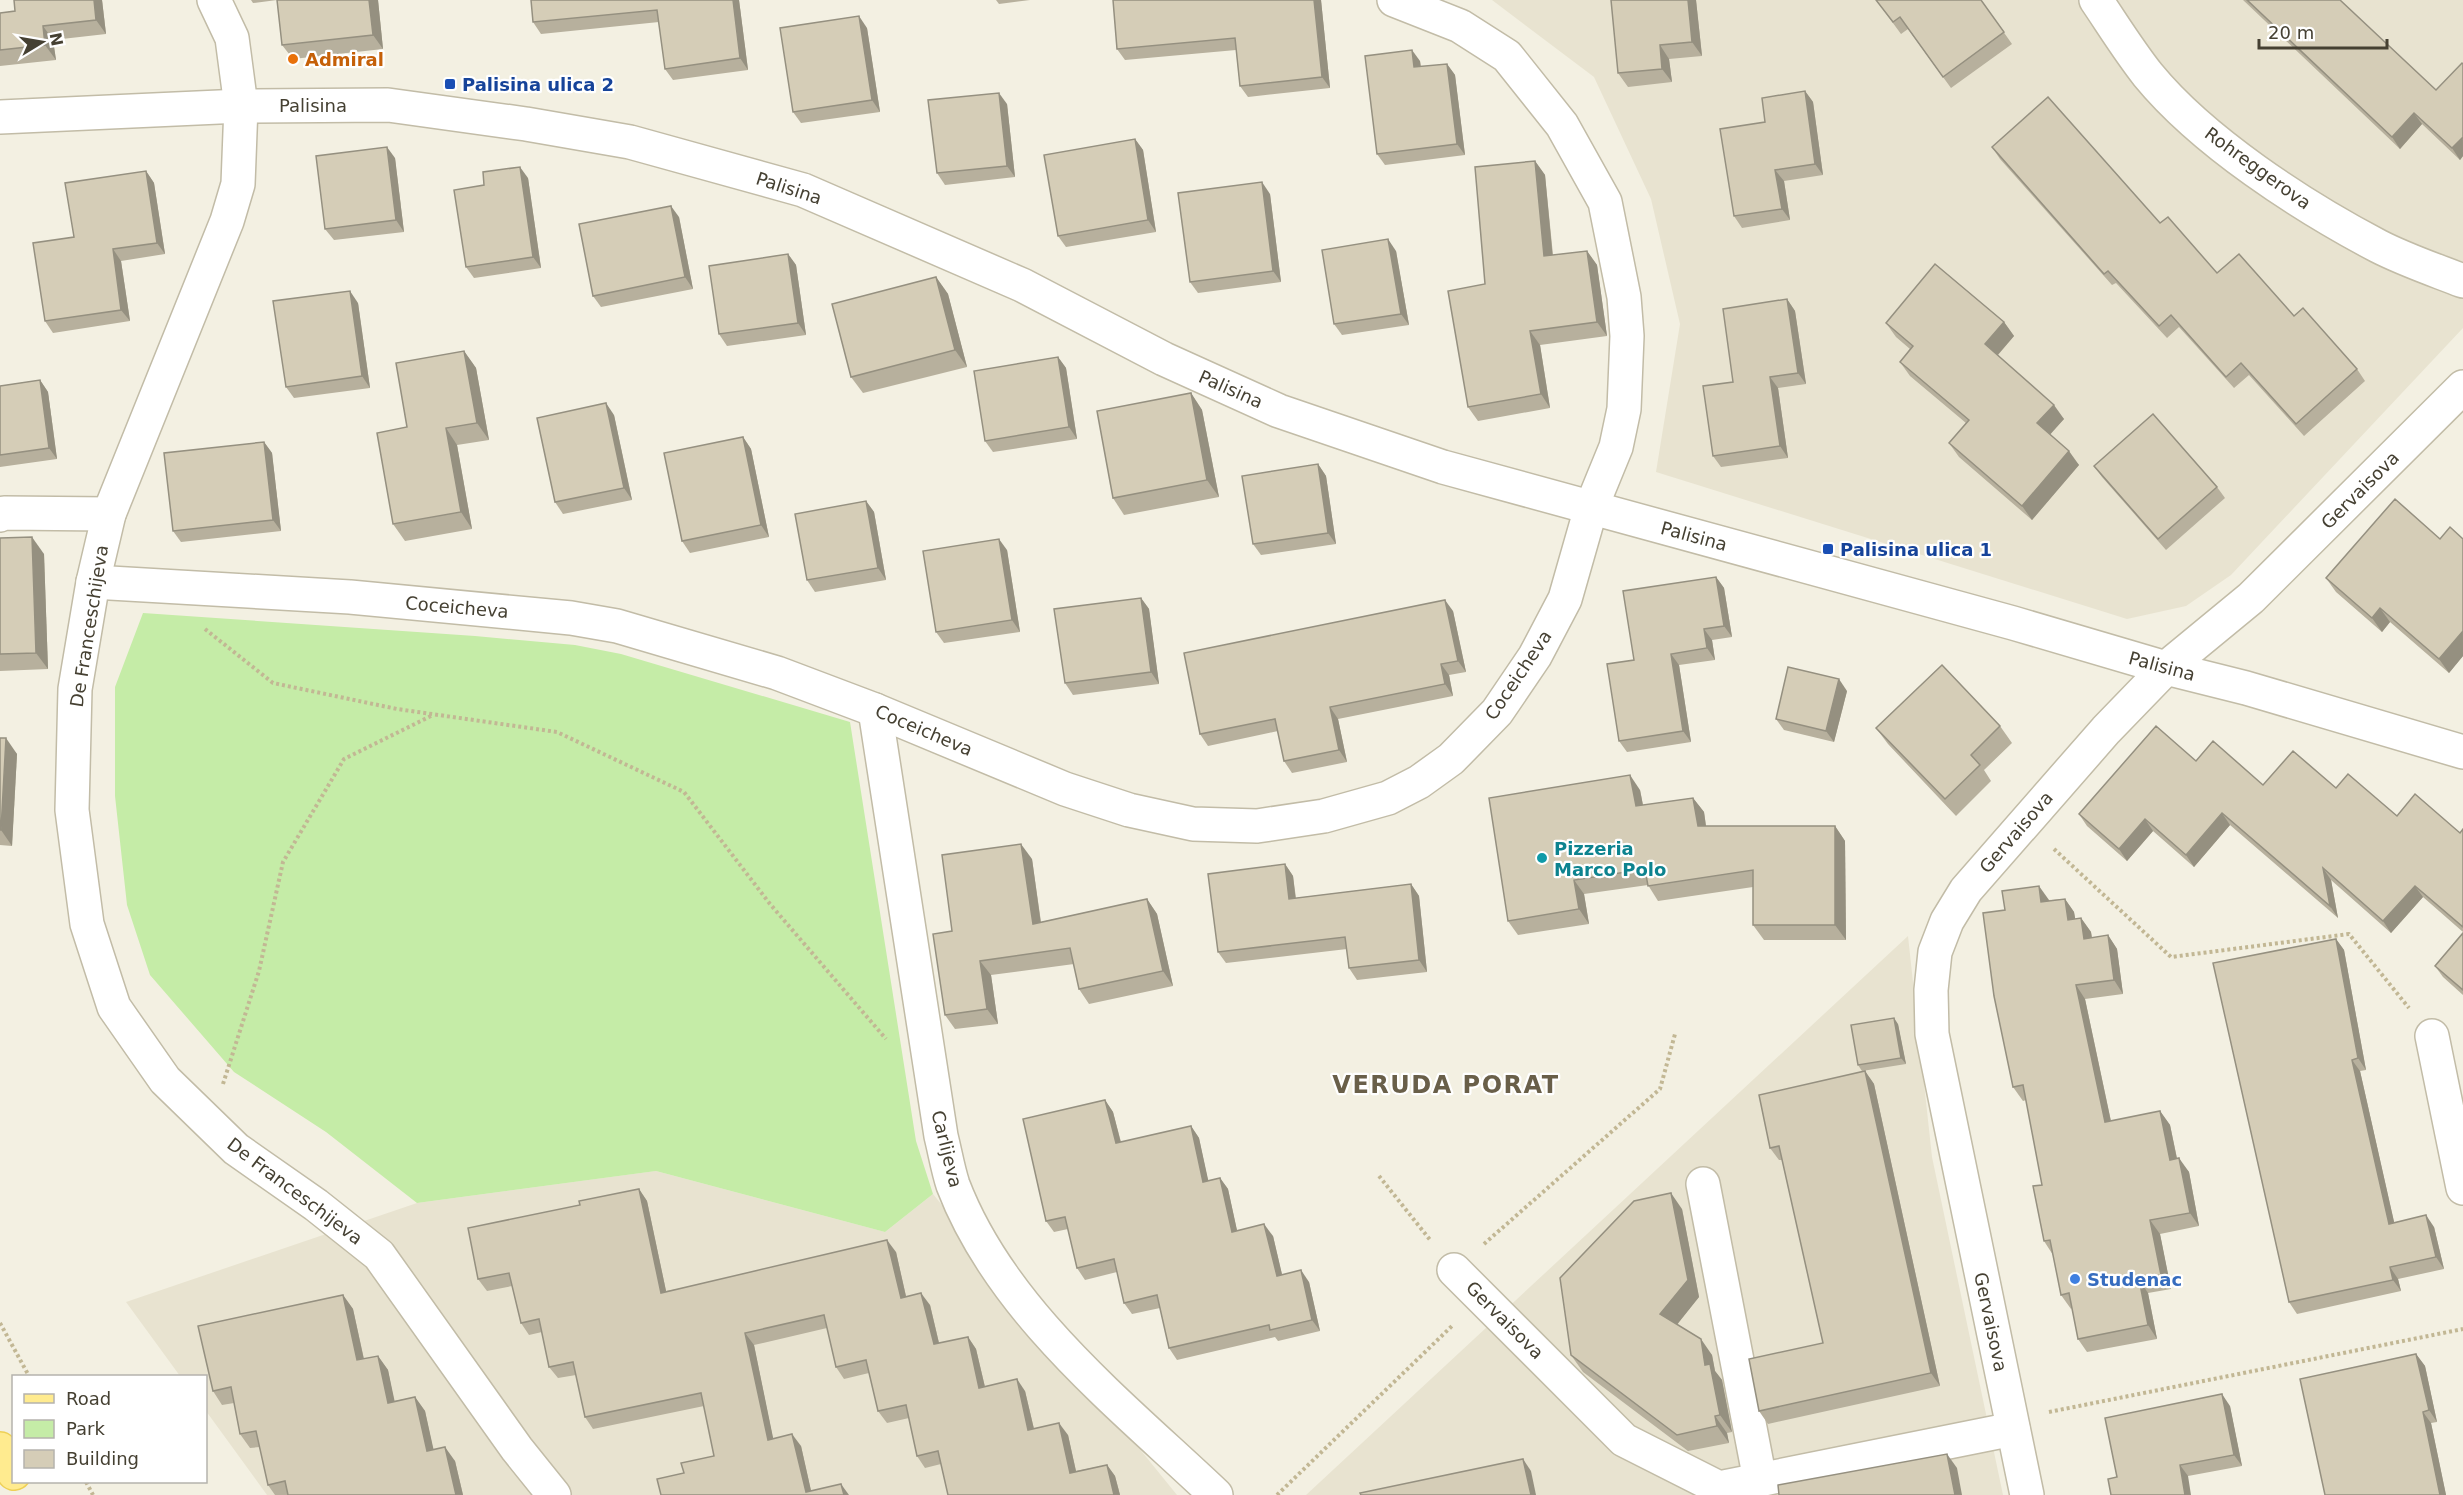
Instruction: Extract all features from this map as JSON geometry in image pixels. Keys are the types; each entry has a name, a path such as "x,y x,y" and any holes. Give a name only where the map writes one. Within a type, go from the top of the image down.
{"main road":[{"path":"0,1449 12,1470"}],"street":[{"name":"De Franceschijeva","path":"214,0 232,38 241,106 238,184 227,221 110,514 93,582 75,689 72,810 87,924 114,1007 165,1080 236,1149 316,1205 379,1255 517,1449 554,1495"},
{"name":"Coceicheva","path":"93,582 350,597 571,618 617,626 777,673 875,710 1065,789 1129,810 1192,824 1257,826 1324,816 1388,798 1419,782 1450,759 1497,712 1535,656 1565,599 1591,508 1616,447 1624,410 1627,336 1624,297 1605,202 1562,125 1507,56 1460,26 1394,0"},
{"name":"Rohreggerova","path":"2096,0 2149,75 2185,113 2221,144 2298,200 2380,247 2463,281"},
{"name":"Palisina","path":"0,117 241,106 388,105 526,124 630,142 803,190 1022,285 1164,359 1279,411 1443,467 2166,668 2246,688 2463,752"},
{"name":"Gervaisova","path":"2027,1495 1932,1034 1931,990 1935,952 1947,921 1966,890 2106,730 2166,668 2251,598 2463,387"},
{"path":"0,515 4,513 110,514"},
{"name":"Carlijeva","path":"875,710 941,1136 953,1184 976,1233 1001,1277 1042,1327 1216,1495"},
{"path":"2432,1036 2463,1188"},
{"path":"1703,1184 1760,1480"},
{"name":"Gervaisova","path":"1454,1270 1624,1440 1719,1488 2012,1424"}],"path":[{"path":"203,627 273,683 397,709 557,732 684,792 770,904 890,1044"},
{"path":"211,1124 259,971 284,862 344,759 434,714"},
{"path":"2025,822 2171,957 2349,934 2432,1036"},
{"path":"1379,1176 1454,1270 1660,1089 1675,1034"},
{"path":"1277,1495 1482,1297"},
{"path":"0,1323 28,1375"},
{"path":"2012,1424 2463,1329"}],"shaded area":[{"path":"1492,0 2463,0 2463,328 2231,575 2186,606 2127,619 1656,472 1680,324 1651,199 1594,77"},
{"path":"1908,936 1932,1157 2003,1495 1306,1495"},
{"path":"656,1171 885,1232 933,1194 1177,1495 267,1495 207,1412 207,1375 179,1375 126,1302 417,1203"}],"green space":[{"path":"143,613 575,645 621,654 850,722 916,1141 933,1194 885,1232 656,1171 417,1203 326,1132 234,1072 150,975 127,905 115,796 115,687"}],"building":[{"path":"14,0 94,0 96,20 43,26 45,45 0,50 0,13 15,11"},
{"path":"277,0 369,0 373,35 282,45"},
{"path":"531,0 733,0 740,58 665,69 657,10 533,22"},
{"path":"1113,0 1314,0 1322,77 1240,86 1235,38 1117,49"},
{"path":"1611,0 1688,0 1692,42 1660,45 1662,69 1618,73"},
{"path":"1876,0 1981,0 2004,32 1943,77 1900,17 1893,22"},
{"path":"2247,0 2340,0 2436,90 2462,63 2463,139 2452,148 2414,113 2392,137"},
{"path":"859,16 872,100 793,112 780,28"},
{"path":"1412,50 1414,67 1447,64 1457,144 1377,154 1365,56"},
{"path":"1805,91 1815,164 1775,170 1782,209 1734,216 1720,129 1765,122 1762,98"},
{"path":"999,93 1007,166 937,173 928,100"},
{"path":"2048,97 2160,223 2168,217 2217,273 2239,254 2294,316 2303,308 2357,369 2296,424 2241,363 2226,377 2171,315 2159,326 2108,271 2104,274 1992,147"},
{"path":"1135,139 1148,220 1058,236 1044,155"},
{"path":"387,147 396,220 325,229 316,156"},
{"path":"1535,161 1544,256 1587,251 1597,322 1530,331 1541,394 1468,407 1448,291 1485,284 1475,167"},
{"path":"520,167 533,257 466,267 454,190 484,185 483,172"},
{"path":"146,171 157,243 113,249 121,310 45,321 33,243 74,237 65,183"},
{"path":"1262,182 1273,271 1190,282 1178,193"},
{"path":"671,206 685,277 593,296 579,224"},
{"path":"1388,239 1401,314 1334,324 1322,250"},
{"path":"788,254 798,323 719,334 709,266"},
{"path":"1935,264 2004,322 1985,344 2054,405 2037,423 2069,451 2022,506 1949,443 1969,420 1900,362 1913,346 1886,323"},
{"path":"936,277 955,350 851,377 832,304"},
{"path":"350,291 362,376 286,387 273,301"},
{"path":"1787,299 1798,373 1770,377 1780,446 1713,456 1703,386 1733,382 1723,309"},
{"path":"464,351 477,423 446,428 461,512 393,524 377,433 407,427 396,363"},
{"path":"1058,357 1069,427 985,441 974,371"},
{"path":"40,380 49,448 0,455 0,386"},
{"path":"1191,393 1207,480 1113,498 1097,411"},
{"path":"606,403 624,488 555,502 537,418"},
{"path":"2153,414 2217,487 2158,539 2094,466"},
{"path":"743,437 761,525 682,541 664,453"},
{"path":"264,442 273,520 173,531 164,453"},
{"path":"1318,464 1328,533 1253,544 1242,476"},
{"path":"2395,499 2440,539 2450,527 2463,539 2463,631 2439,659 2380,608 2372,618 2326,578"},
{"path":"866,501 878,568 807,580 795,514"},
{"path":"32,537 36,653 0,654 0,538"},
{"path":"999,539 1012,620 936,632 923,551"},
{"path":"1716,577 1724,626 1704,629 1707,648 1671,654 1683,731 1619,741 1607,664 1634,660 1623,591"},
{"path":"1141,598 1151,672 1065,683 1054,609"},
{"path":"1445,600 1458,661 1441,664 1445,684 1330,707 1339,750 1284,761 1275,719 1200,734 1184,653"},
{"path":"1942,665 2000,726 1971,755 1980,765 1945,799 1876,728"},
{"path":"1788,667 1839,679 1826,731 1776,719"},
{"path":"2156,726 2196,761 2213,741 2263,785 2293,751 2336,788 2348,774 2397,816 2415,794 2460,833 2463,829 2463,927 2415,886 2383,921 2323,868 2330,906 2222,813 2186,855 2145,819 2119,849 2079,814"},
{"path":"0,738 6,738 1,830 0,830"},
{"path":"1630,775 1636,806 1693,798 1698,826 1835,826 1835,925 1753,925 1753,870 1648,886 1645,869 1574,880 1579,909 1508,921 1489,798"},
{"path":"1021,844 1033,924 1147,899 1163,971 1079,989 1070,948 980,961 987,1009 945,1015 933,934 952,931 942,855"},
{"path":"1285,864 1289,899 1411,884 1419,960 1349,968 1345,937 1218,952 1208,874"},
{"path":"2039,886 2041,902 2065,899 2068,920 2081,918 2084,939 2108,935 2114,980 2076,985 2105,1122 2160,1111 2170,1160 2179,1158 2190,1213 2150,1220 2161,1275 2139,1279 2148,1325 2078,1339 2069,1293 2061,1295 2050,1240 2044,1241 2033,1186 2042,1185 2023,1085 2013,1087 1994,996 1983,913 2005,910 2002,891"},
{"path":"2463,933 2463,990 2435,966"},
{"path":"2336,939 2358,1058 2352,1060 2389,1224 2426,1215 2436,1257 2390,1267 2393,1280 2289,1302 2213,963"},
{"path":"1894,1018 1901,1058 1858,1065 1851,1025"},
{"path":"1865,1071 1931,1373 1759,1411 1749,1359 1823,1343 1779,1146 1770,1148 1759,1095"},
{"path":"1105,1100 1116,1143 1191,1126 1203,1182 1220,1178 1232,1232 1264,1224 1277,1276 1301,1270 1312,1320 1270,1330 1269,1325 1169,1348 1157,1295 1124,1303 1114,1259 1077,1268 1065,1217 1046,1221 1023,1119"},
{"path":"639,1189 661,1293 887,1240 901,1298 921,1293 934,1344 968,1337 979,1388 1017,1379 1028,1430 1059,1423 1070,1473 1107,1465 1114,1495 948,1495 938,1451 917,1456 906,1405 878,1411 866,1360 836,1367 824,1315 745,1333 768,1440 792,1434 806,1492 841,1484 844,1495 661,1495 657,1479 684,1473 681,1463 714,1456 701,1393 585,1417 573,1362 549,1367 539,1319 521,1323 509,1273 478,1279 468,1228 580,1205 579,1201"},
{"path":"1671,1193 1688,1280 1660,1314 1701,1339 1705,1365 1710,1364 1720,1415 1715,1416 1717,1426 1677,1435 1571,1355 1560,1278 1634,1201"},
{"path":"343,1295 357,1360 378,1356 388,1403 415,1397 427,1451 445,1447 456,1495 288,1495 285,1481 268,1485 256,1431 240,1434 231,1387 213,1391 198,1326"},
{"path":"2416,1354 2429,1410 2423,1412 2440,1495 2325,1495 2300,1379"},
{"path":"2222,1394 2234,1455 2180,1465 2185,1495 2111,1495 2108,1479 2117,1477 2105,1418"},
{"path":"1947,1454 1955,1495 1779,1495 1778,1485"},
{"path":"1523,1459 1531,1495 1361,1495 1360,1493"}],"place":[{"name":"Admiral","path":"293,59"},
{"name":"Palisina ulica 2","path":"450,84"},
{"name":"Palisina ulica 1","path":"1828,549"},
{"name":"Pizzeria Marco Polo","path":"1542,858"},
{"name":"Studenac","path":"2075,1279"}],"district":[{"name":"VERUDA PORAT","path":"1446,1085"}]}
